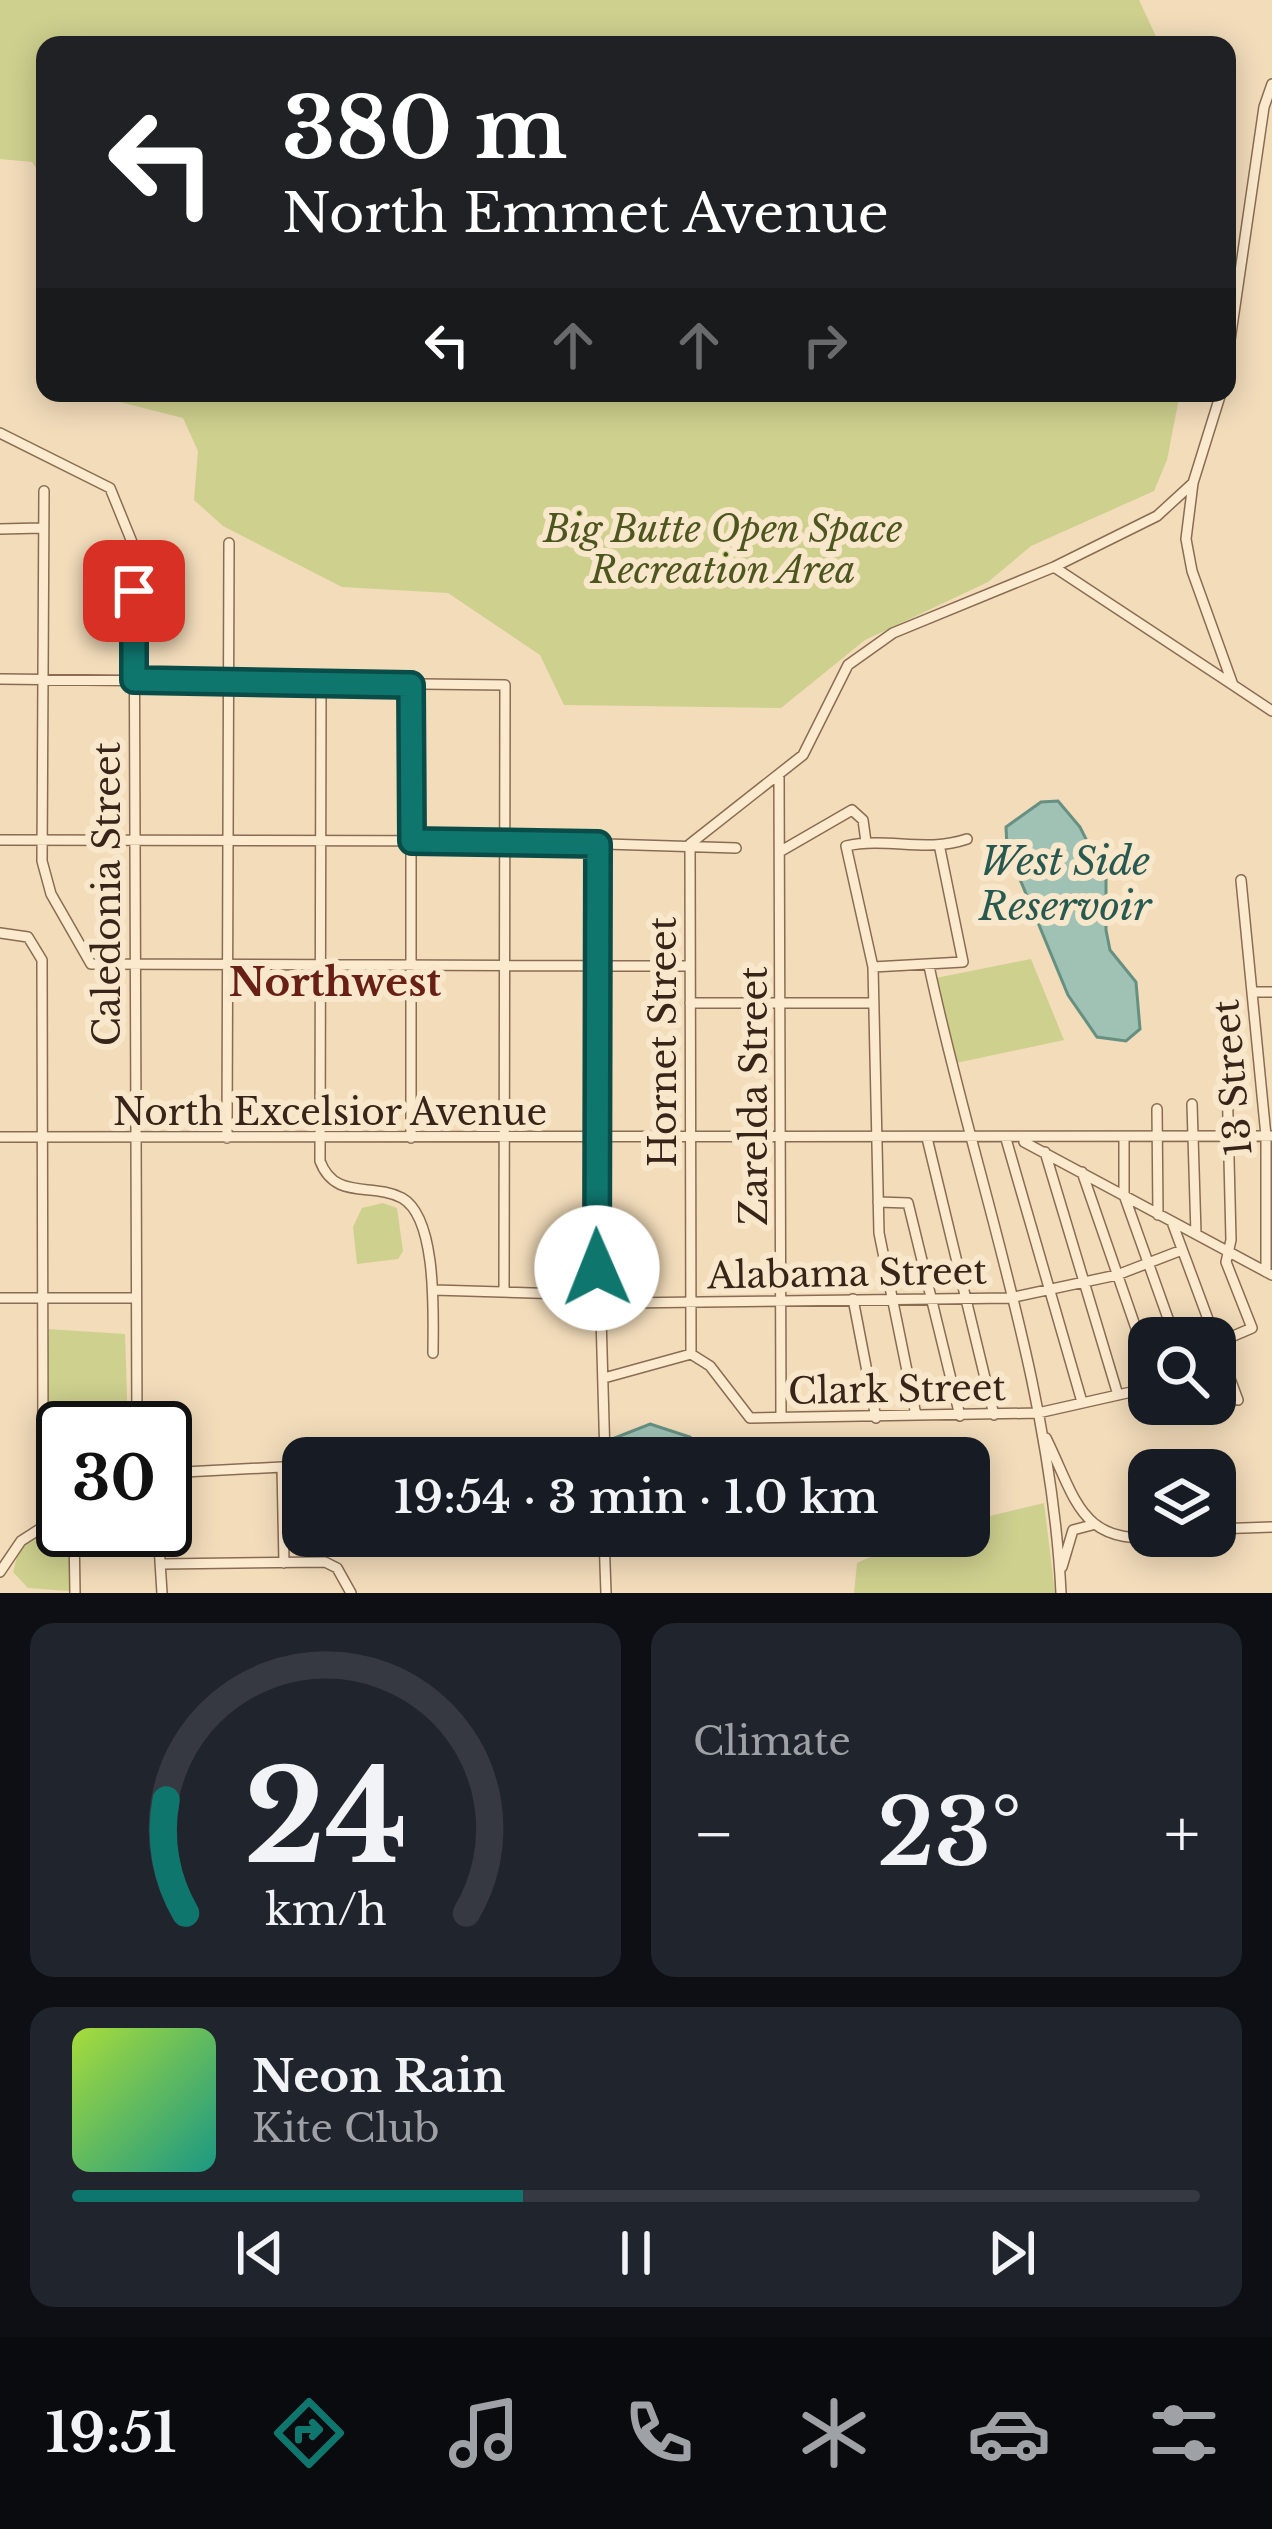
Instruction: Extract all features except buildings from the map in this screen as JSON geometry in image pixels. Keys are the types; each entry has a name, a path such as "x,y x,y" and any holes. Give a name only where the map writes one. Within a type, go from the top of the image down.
{"street":[{"path":"1236,299 1264,107 1272,84"},
{"path":"1218,402 1193,483 1186,539 1192,571 1233,686"},
{"name":"Caledonia Street","path":"0,433 110,488 134,547 136,1401"},
{"path":"690,844 803,755 848,665 893,633 1054,567 1157,515 1193,483"},
{"path":"44,491 41,840 46,881 91,964 690,966"},
{"path":"0,529 41,528"},
{"path":"226,1138 229,543"},
{"path":"1054,567 1272,711"},
{"path":"0,679 505,685 504,1291"},
{"path":"321,682 321,1166 336,1182 405,1200 422,1234 434,1290 433,1353"},
{"path":"411,685 411,1138"},
{"name":"Zarelda Street","path":"779,774 781,1417"},
{"path":"781,850 852,810 863,820 866,842"},
{"path":"916,1415 892,1301 878,1202 873,968 846,846 866,842 940,849 967,839"},
{"path":"0,840 505,841 736,848"},
{"path":"598,844 596,1139 605,1437"},
{"name":"Hornet Street","path":"690,844 691,1354"},
{"path":"873,968 963,962 940,849"},
{"name":"13 Street","path":"1241,880 1269,1136 1269,1273"},
{"path":"0,933 28,937 42,961 42,1401"},
{"path":"929,966 1043,1431 1061,1593"},
{"path":"1252,992 1272,992"},
{"path":"690,1003 872,1003"},
{"path":"1227,1078 1231,1136 1226,1262 1252,1328 1236,1333"},
{"path":"1192,1104 1196,1234"},
{"path":"1157,1109 1158,1215"},
{"name":"North Excelsior Avenue","path":"0,1138 1269,1136"},
{"path":"927,1138 994,1415"},
{"path":"1124,1138 1124,1195 1168,1317"},
{"path":"1006,1139 1082,1402"},
{"path":"1019,1139 1269,1273"},
{"path":"1045,1152 1118,1395"},
{"path":"1082,1172 1132,1317"},
{"path":"878,1202 908,1203 960,1416"},
{"path":"1172,1222 1207,1317"},
{"name":"Alabama Street","path":"434,1290 598,1294 622,1303 1010,1298 1117,1275 1182,1250"},
{"path":"0,1298 134,1298"},
{"path":"854,1299 877,1418"},
{"path":"604,1378 691,1354"},
{"name":"Clark Street","path":"691,1354 710,1366 751,1418 1039,1413 1128,1393"},
{"path":"1236,1396 1238,1400"},
{"path":"1043,1431 1067,1494 1092,1525 1128,1536"},
{"path":"192,1472 282,1467 284,1563"},
{"path":"1060,1579 1073,1530 1092,1525"},
{"path":"1236,1529 1272,1528"},
{"path":"0,1572 21,1541 36,1531"},
{"path":"75,1557 76,1593"},
{"path":"160,1557 162,1593"},
{"path":"605,1557 606,1593"},
{"path":"161,1564 325,1562 337,1568 351,1593"}],"green space":[{"path":"0,0 1139,0 1156,36 36,36 36,168 32,162 0,159"},
{"name":"Big Butte Open Space Recreation Area","path":"120,402 1178,402 1167,460 1154,491 1031,546 988,582 865,640 781,708 564,705 540,655 448,593 342,587 223,526 194,500 198,451 183,418"},
{"path":"1031,959 1064,1040 956,1063 936,978"},
{"path":"383,1203 397,1208 403,1251 398,1259 357,1264 353,1227 362,1208"},
{"path":"47,1329 125,1334 127,1401 48,1401"},
{"path":"1044,1503 1055,1593 854,1593 857,1563 871,1557 990,1557 990,1516"},
{"path":"36,1538 36,1557 70,1557 69,1591 28,1588 13,1572 19,1549"}],"water":[{"name":"West Side Reservoir","path":"1058,801 1080,827 1106,879 1110,950 1136,982 1140,1029 1126,1041 1097,1037 1068,995 1007,848 1006,827 1041,802"},
{"path":"650,1424 690,1437 617,1437"}],"district":[{"name":"Northwest","path":"335,982"}],"route":[{"path":"134,591 134,680 411,685 412,841 598,844 597,1268"}]}
